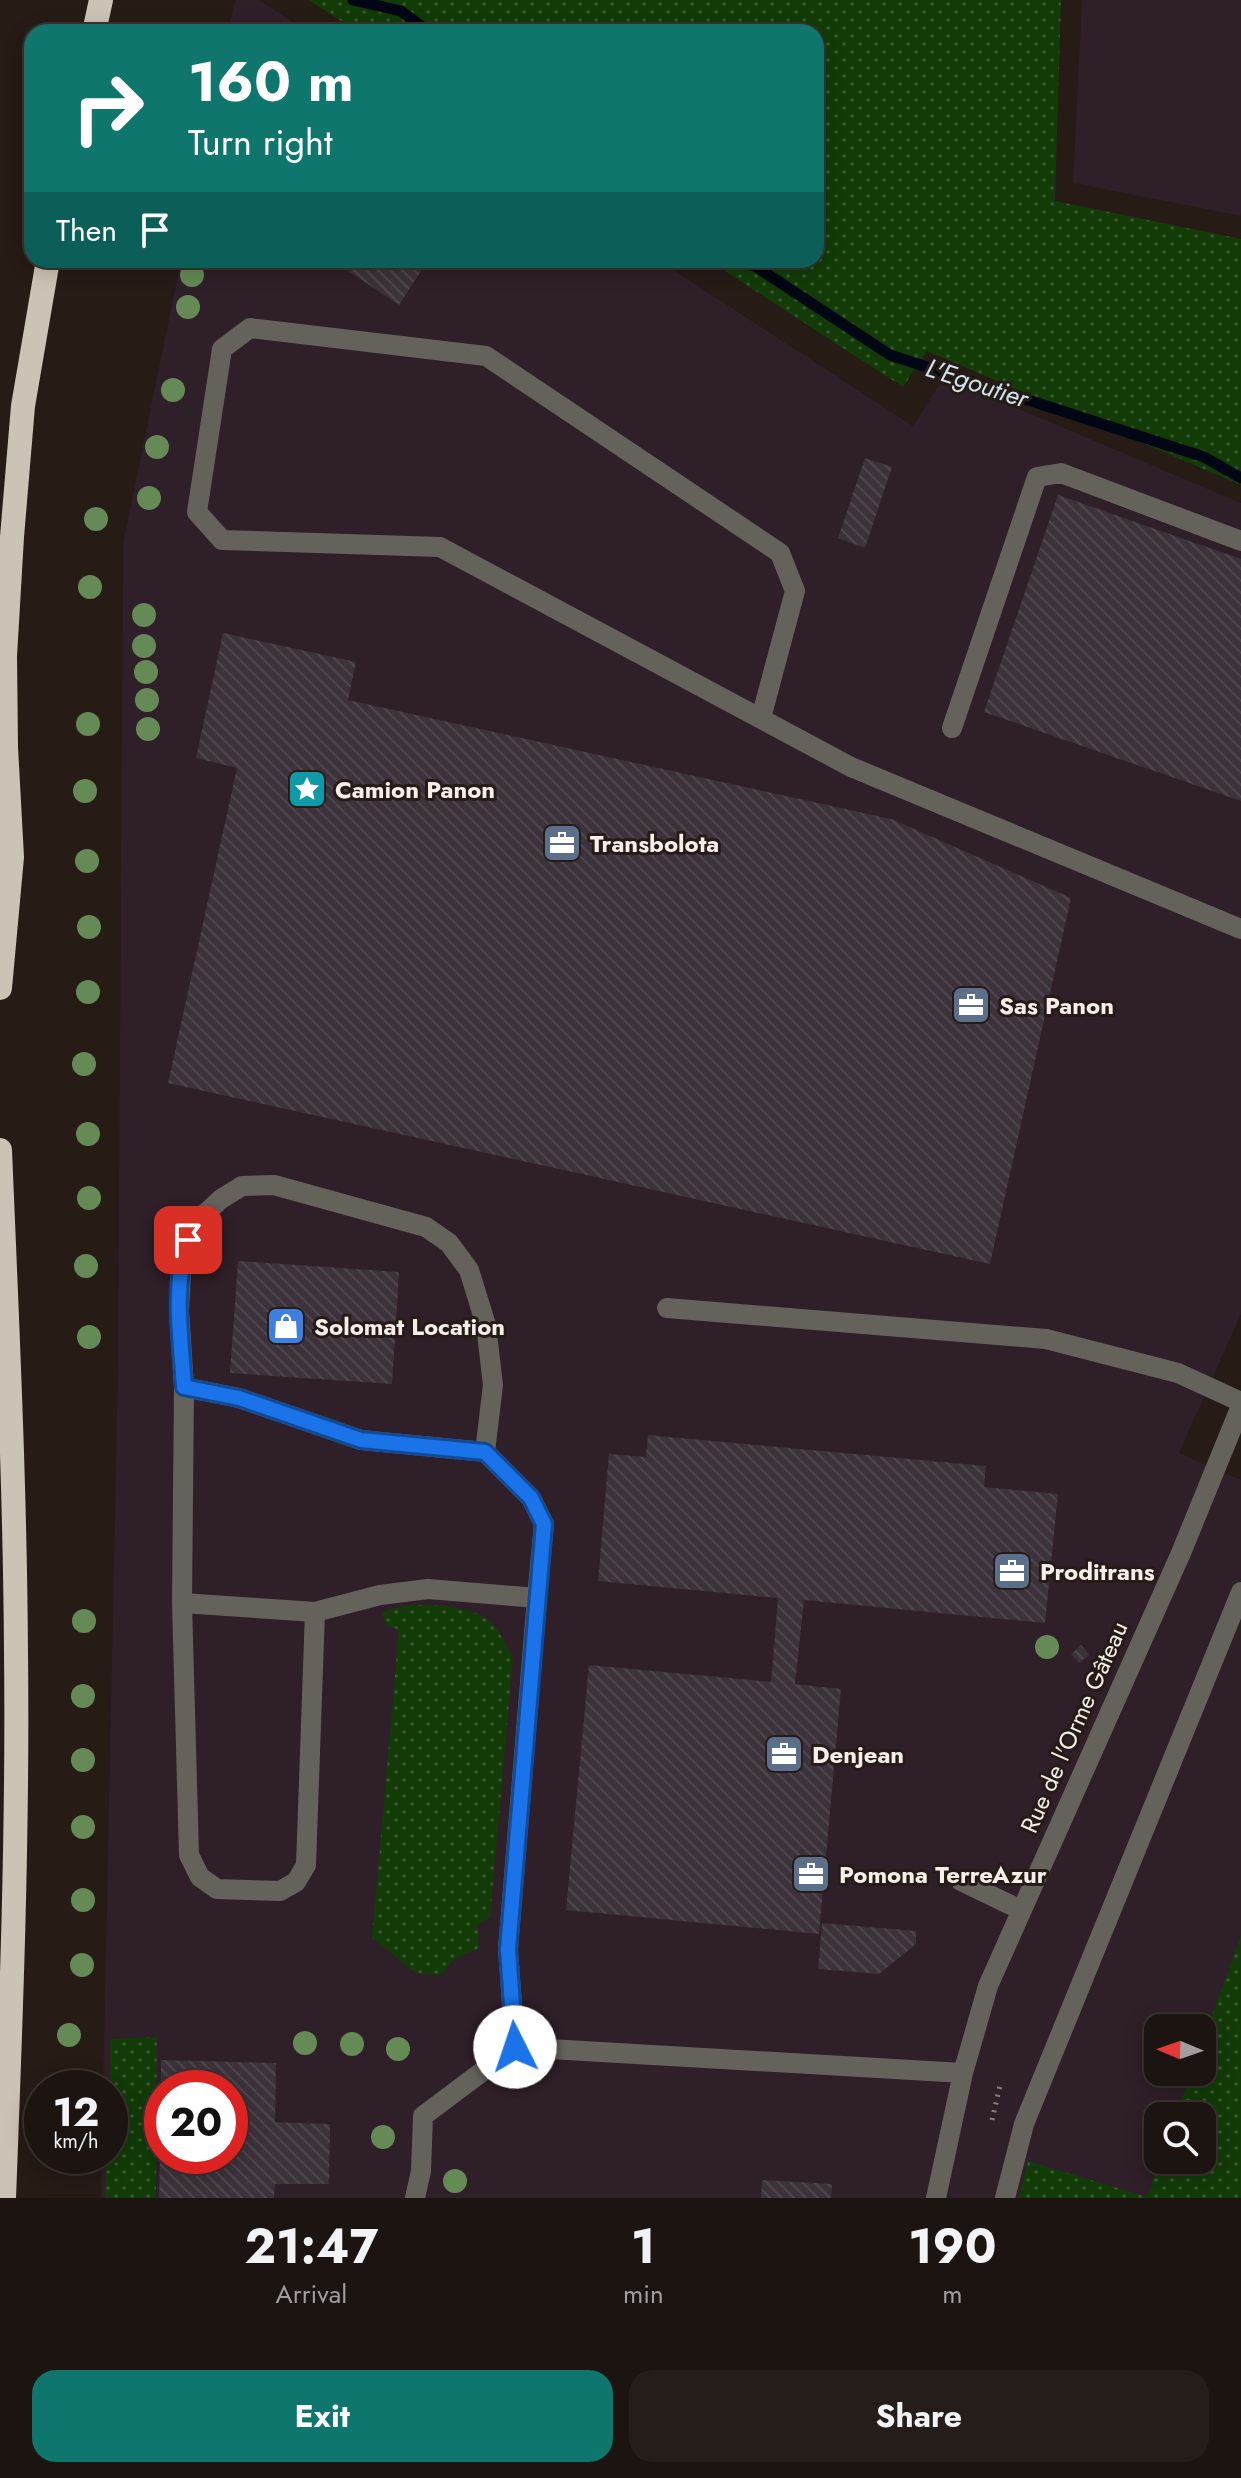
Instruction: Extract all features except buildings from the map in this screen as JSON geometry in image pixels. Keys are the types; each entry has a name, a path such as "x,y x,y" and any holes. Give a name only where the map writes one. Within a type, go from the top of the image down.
{"highway":[{"path":"96,24 101,0"},
{"path":"0,988 12,857 5,656 12,537 23,406 47,268"},
{"path":"0,1150 11,1416 16,1652 14,1944 4,2198"}],"street":[{"path":"761,718 795,591 780,553 486,356 250,328 222,349 197,512 222,540 440,547 851,767 1241,929"},
{"path":"952,728 1037,477 1061,473 1241,541"},
{"path":"315,1612 306,1865 296,1882 280,1891 217,1889 200,1877 189,1855 182,1603 184,1387 179,1310 182,1256 194,1224 221,1199 242,1186 274,1185 426,1227 449,1243 469,1270 486,1325 493,1385 485,1452"},
{"path":"667,1308 1046,1339 1178,1373 1241,1404"},
{"path":"184,1387 239,1398 361,1440 485,1452 531,1498 544,1524 508,1949 515,2047"},
{"name":"Rue de l'Orme Gâteau","path":"936,2198 963,2073 988,1986 1181,1553 1241,1404"},
{"path":"182,1603 315,1612 380,1595 428,1589 537,1598"},
{"path":"1005,2198 1024,2124 1241,1592"},
{"path":"961,1881 1021,1910"},
{"path":"415,2198 421,2171 423,2116 515,2047 963,2073"}],"path":[{"path":"991,2124 1001,2081"},
{"path":"955,2107 1024,2124"}],"shaded area":[{"path":"235,0 259,0 296,24 230,24"},
{"path":"1082,0 1241,0 1241,216 1073,183"},
{"path":"179,268 670,268 913,426 944,377 1241,503 1241,1314 1179,1453 1241,1480 1241,2198 101,2198 102,2174 128,2174 128,2070 103,2070 118,1367 123,544"}],"green space":[{"path":"309,0 1061,0 1055,201 1241,239 1241,485 927,351 903,387 720,268 824,268 824,24 346,24"},
{"path":"410,1605 452,1607 481,1616 496,1629 513,1658 490,1918 478,1924 479,1948 453,1960 441,1975 416,1973 372,1938 399,1630 386,1625 382,1613"},
{"path":"1241,1935 1241,2198 1019,2198 1028,2161 1147,2197 1155,2174 1216,2174 1216,2102 1181,2102 1187,2086 1216,2086 1216,2014 1212,2014"},
{"path":"157,2037 157,2070 144,2070 144,2174 156,2174 156,2198 105,2198 106,2174 128,2174 128,2070 110,2070 110,2039"}],"waterway":[{"name":"L'Egoutier","path":"353,0 401,11 418,24"},
{"name":"L'Egoutier","path":"758,268 890,355 1204,457 1241,478"}],"place":[{"name":"Camion Panon","path":"307,789"},
{"name":"Transbolota","path":"562,843"},
{"name":"Sas Panon","path":"971,1005"},
{"name":"Solomat Location","path":"286,1326"},
{"name":"Proditrans","path":"1012,1571"},
{"name":"Denjean","path":"784,1754"},
{"name":"Pomona TerreAzur","path":"811,1874"}],"route":[{"path":"188,1240 182,1256 179,1310 184,1387 239,1398 361,1440 485,1452 531,1498 544,1524 508,1949 515,2047"}]}
